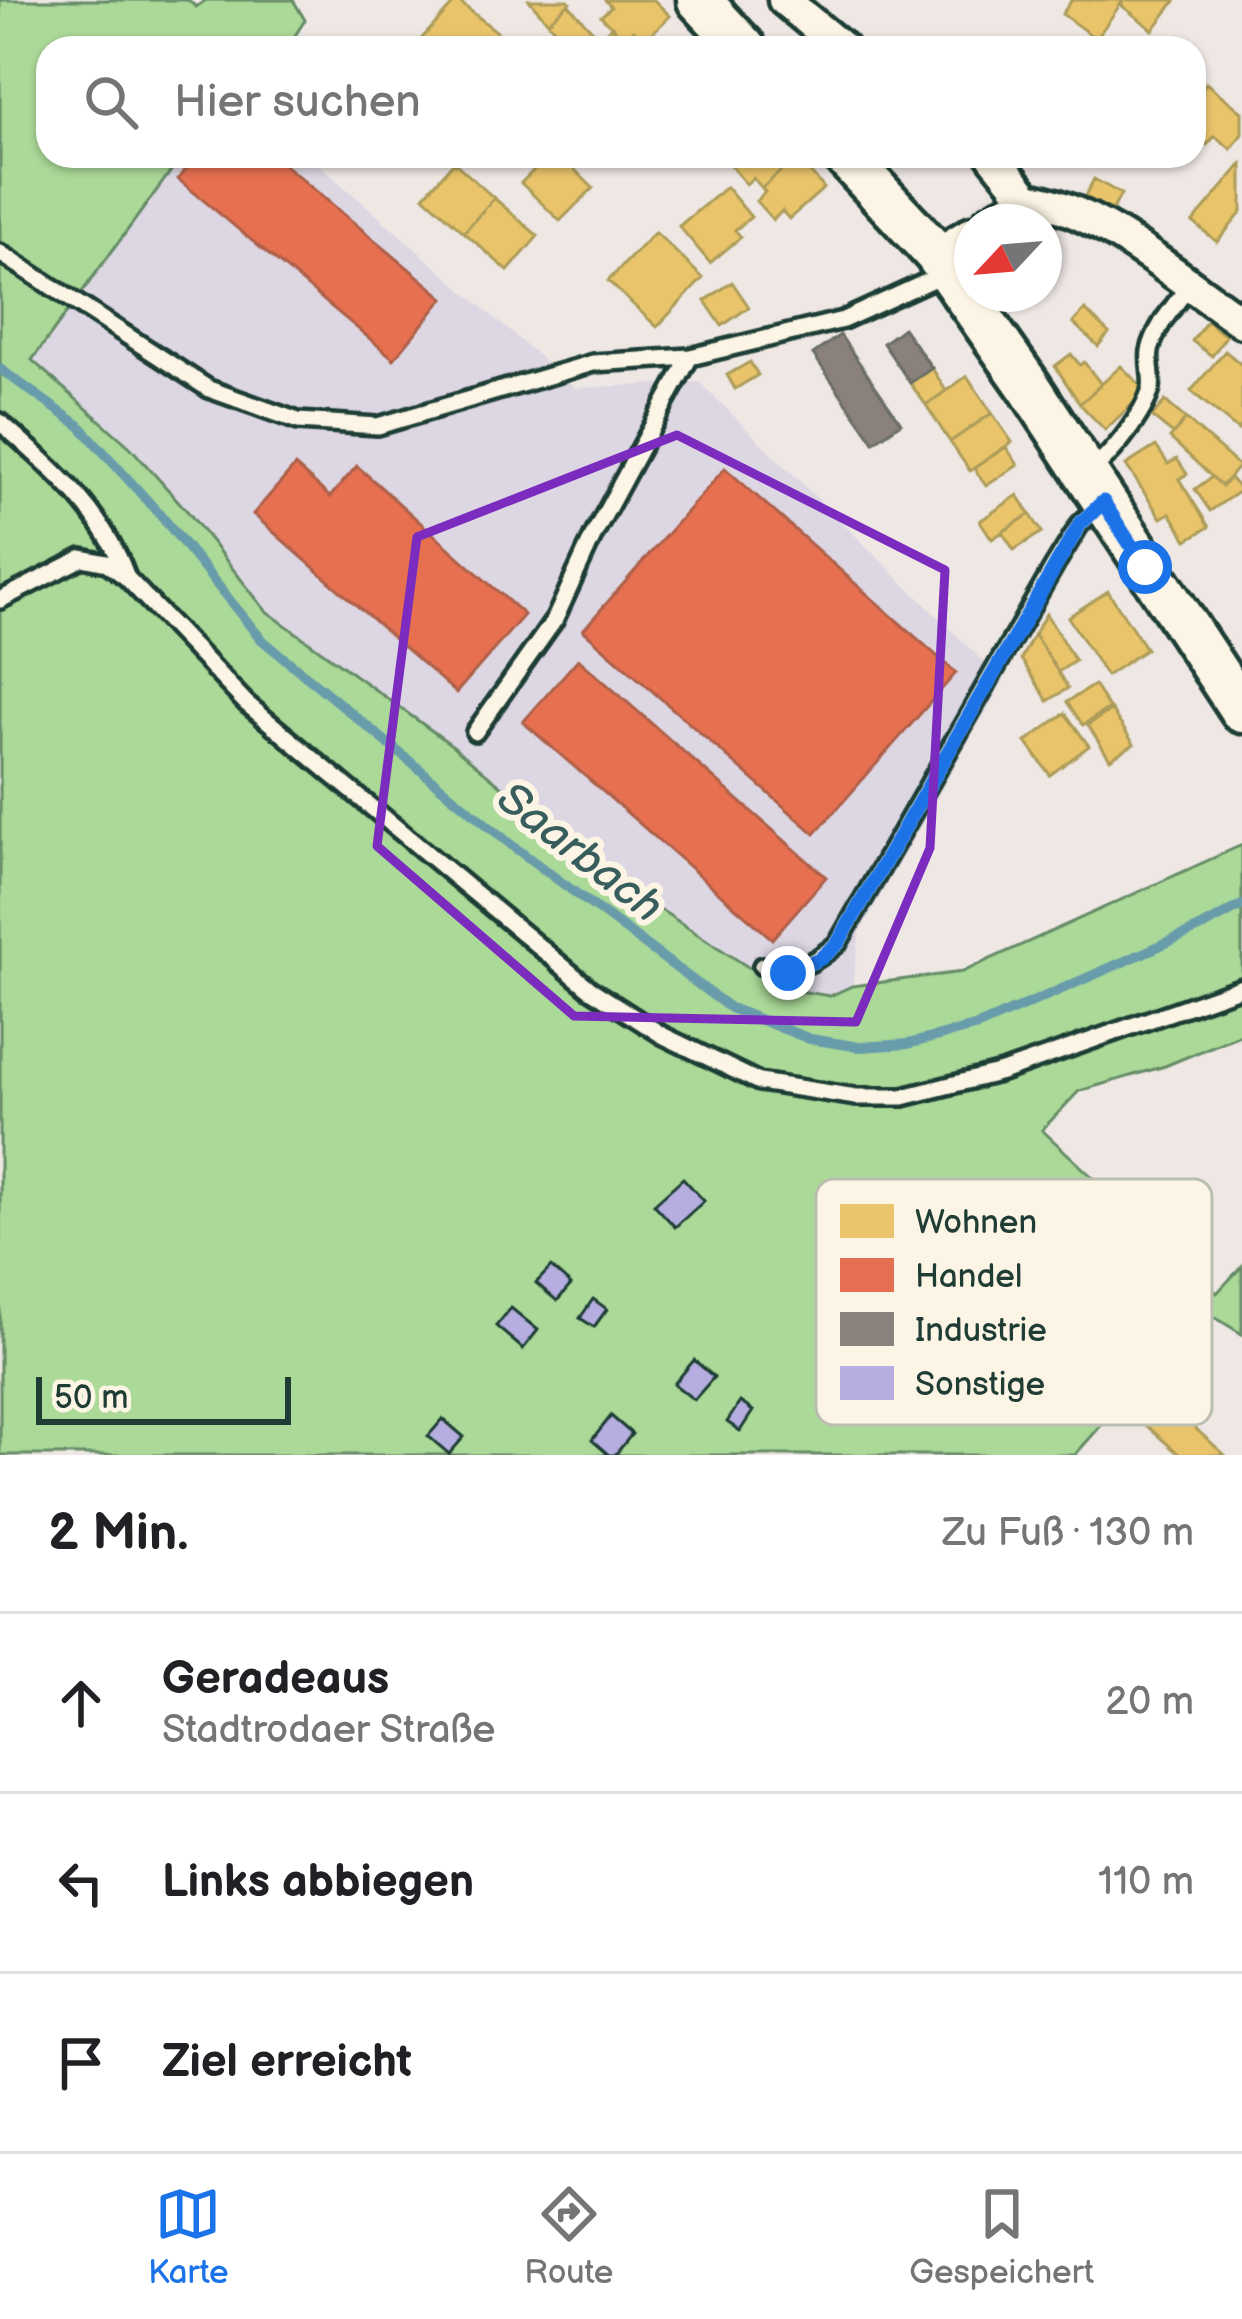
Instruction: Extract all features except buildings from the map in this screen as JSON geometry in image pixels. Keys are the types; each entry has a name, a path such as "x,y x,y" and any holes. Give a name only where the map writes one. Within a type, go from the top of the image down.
{"main road":[{"path":"699,0 731,36"},
{"path":"858,168 952,252 1094,488 1242,711"}],"street":[{"path":"784,0 828,36"},
{"path":"1003,168 1027,198"},
{"path":"1017,204 1027,198 1057,202 1130,244 1242,322"}],"lane":[{"path":"0,254 209,389 298,421 378,426 593,363 690,357 843,320 952,252"},
{"path":"762,966 788,973 821,958 838,943 1080,524 1105,461 1150,390 1150,350 1164,320 1189,286"},
{"path":"475,732 556,619 594,534 690,357"},
{"path":"0,422 95,514 116,546 127,578"},
{"path":"0,600 82,558 107,563 127,578 245,703 590,989 662,1035 759,1082 856,1097 903,1096 1003,1072 1242,987"}],"highlighted area":[{"path":"677,435 945,570 930,848 856,1022 574,1016 377,846 417,537"}],"shaded area":[{"path":"173,168 323,168 575,388 699,382 1003,681 860,931 852,986 830,996 780,988 618,882 453,746 266,611 130,447 32,360"}],"green space":[{"path":"0,0 188,0 196,7 206,0 293,0 305,20 295,36 36,36 36,168 173,168 32,360 130,447 266,611 453,746 618,882 780,988 830,996 852,986 962,972 1242,845 1242,1034 1165,1066 1079,1091 1042,1130 1095,1179 816,1179 816,1425 1101,1425 1075,1455 0,1455"},
{"path":"1242,1266 1242,1334 1212,1316 1212,1288 1217,1293"}],"waterway":[{"name":"Saarbach","path":"0,369 80,426 163,518 261,639 514,847 730,1008 810,1039 860,1047 908,1044 978,1026 1242,905"}],"route":[{"path":"788,973 821,958 838,943 1053,568 1080,524 1103,502 1145,567"}]}
